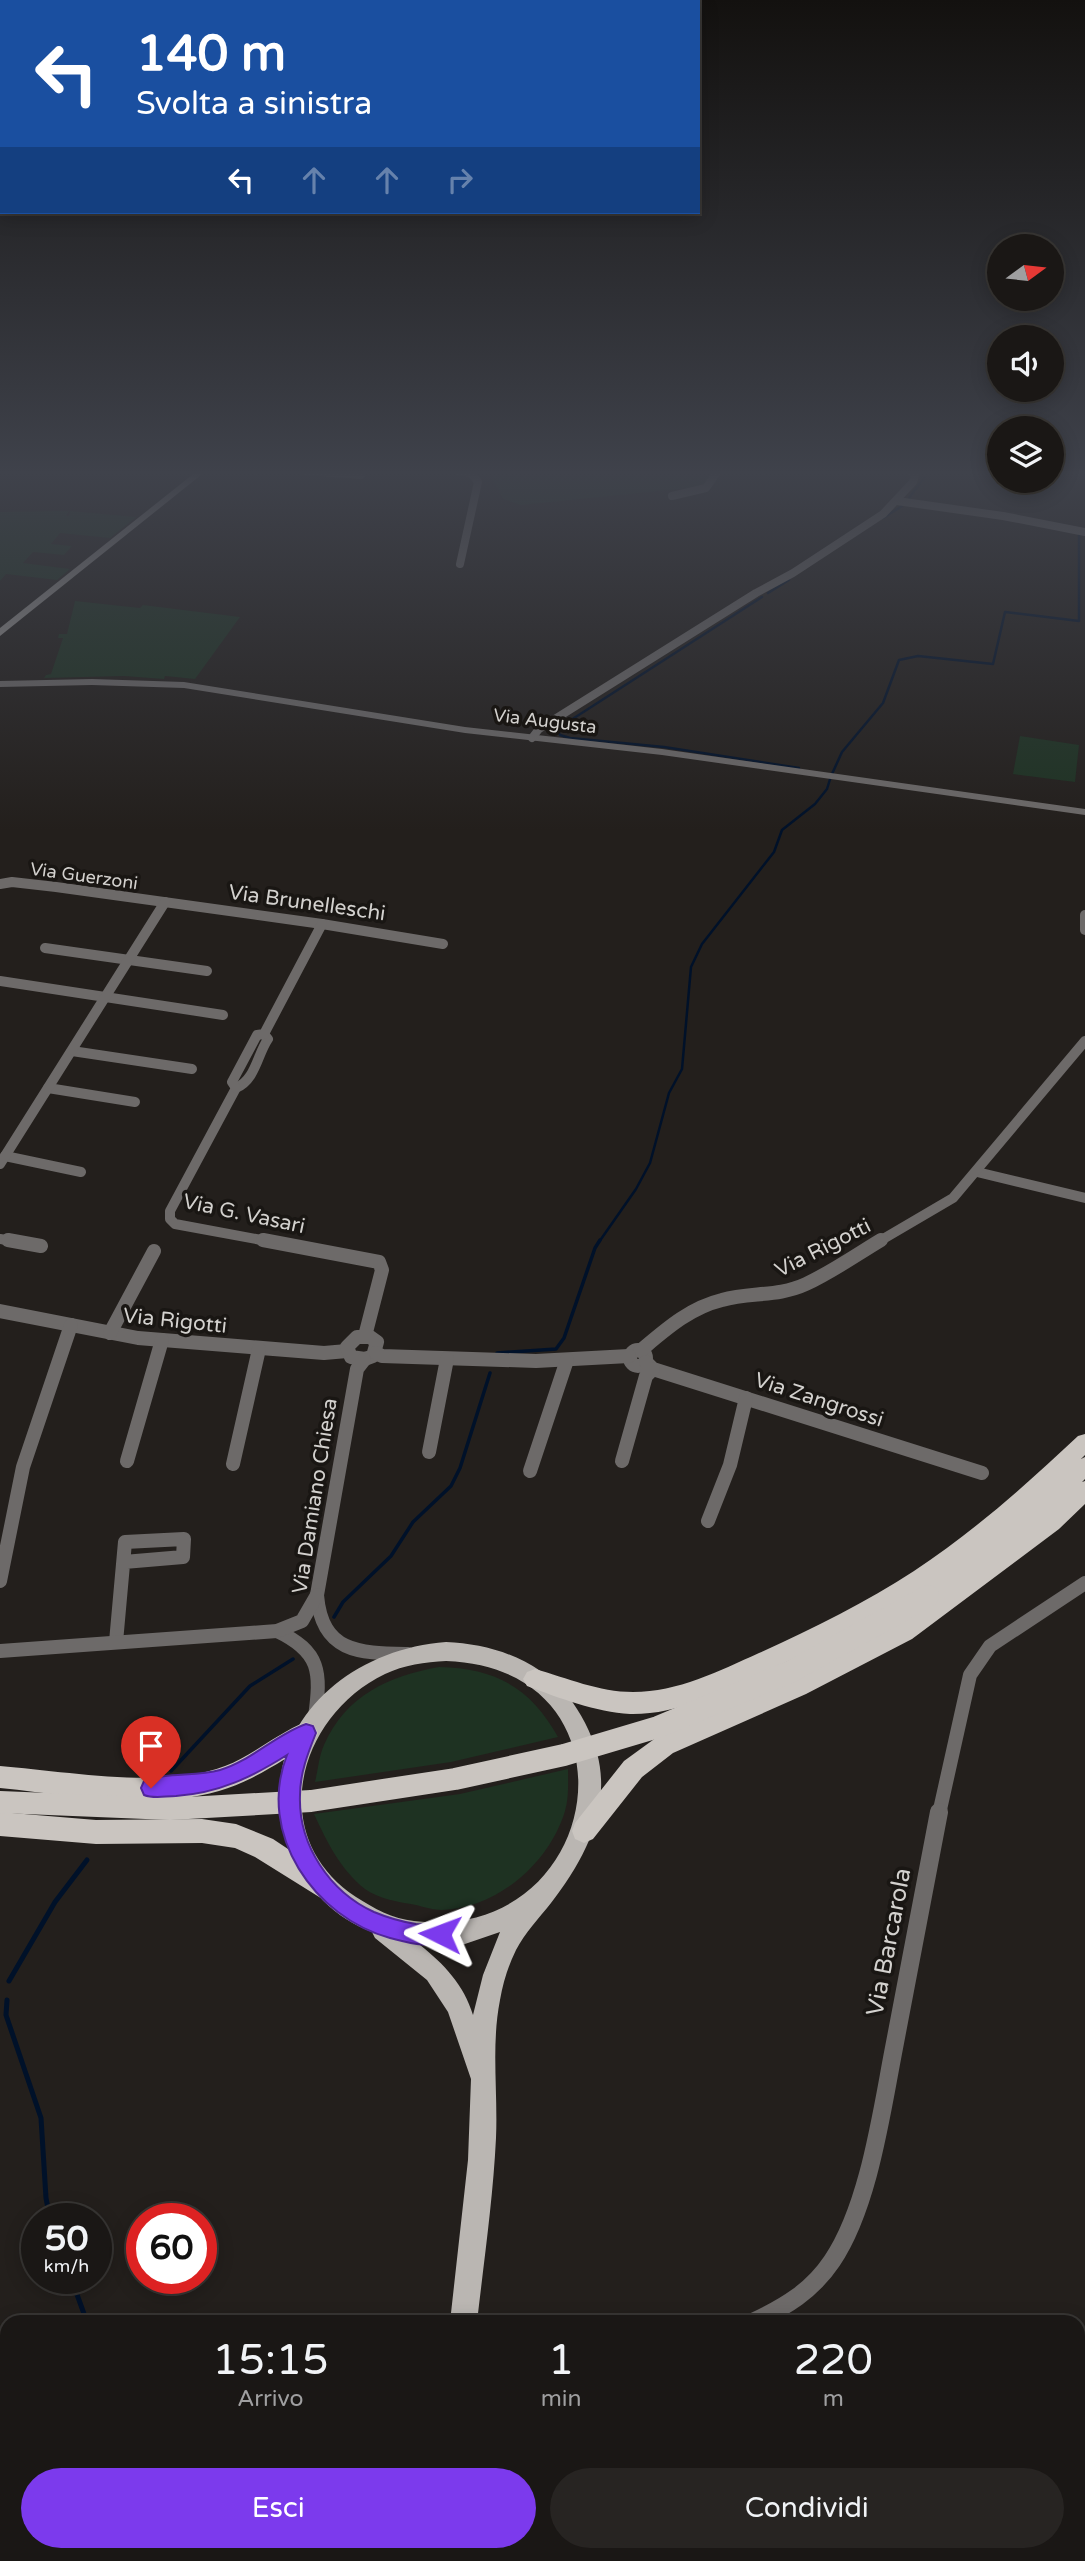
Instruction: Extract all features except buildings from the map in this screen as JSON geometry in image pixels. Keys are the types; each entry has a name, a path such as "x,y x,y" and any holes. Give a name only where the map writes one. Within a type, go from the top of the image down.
{"highway":[{"path":"535,1679 601,1700 634,1703 678,1696 713,1684 868,1610 943,1564 1019,1504 1085,1442"},
{"path":"0,1802 170,1809 311,1801 455,1779 564,1755 658,1727 792,1671 928,1596 1030,1517 1085,1465"},
{"path":"584,1831 633,1769 665,1745 798,1686 904,1632 1051,1523 1085,1490"},
{"path":"0,1777 151,1788 192,1785 219,1780 245,1770 311,1725"},
{"path":"0,1824 96,1832 202,1831 236,1836 264,1848 324,1888"}],"main road":[{"path":"0,633 53,591"},
{"path":"465,2315 483,2137 484,2035 492,1984 509,1940 569,1862 584,1831 590,1796 588,1762 578,1730 559,1702 535,1679 510,1662 474,1653 446,1651 411,1654 381,1664 360,1677 341,1691 311,1725 294,1763 289,1796 293,1828 304,1860 324,1888 435,1972 458,2006 483,2091"},
{"path":"372,1922 417,1934 464,1933 509,1917 547,1890"}],"street":[{"path":"532,738 539,729 761,591"},
{"name":"Via Augusta","path":"0,684 80,682 184,685 465,730 662,752 1085,812"},
{"name":"Via Guerzoni","path":"0,884 12,882 165,902"},
{"path":"81,1172 2,1160 165,902"},
{"name":"Via Brunelleschi","path":"165,902 322,923 443,944"},
{"path":"1085,915 1085,930"},
{"name":"Via G. Vasari","path":"322,923 264,1034 268,1039 247,1080 242,1086 236,1087 170,1211 170,1219 175,1224 379,1262 382,1270 365,1336"},
{"path":"45,948 206,971"},
{"path":"0,981 223,1015"},
{"name":"Via Rigotti","path":"642,1359 679,1320 709,1304 724,1299 777,1294 806,1284 953,1198 1085,1041"},
{"path":"72,1051 192,1069"},
{"path":"48,1088 135,1102"},
{"path":"977,1172 1085,1198"},
{"path":"0,1239 41,1246"},
{"path":"110,1333 154,1251"},
{"name":"Via Rigotti","path":"0,1311 110,1333 162,1340 324,1353 347,1351"},
{"path":"0,1581 23,1467 71,1325"},
{"path":"370,1357 377,1342 365,1336 350,1341 347,1351 351,1357 642,1359 646,1376 622,1461"},
{"path":"127,1461 162,1340"},
{"path":"233,1464 259,1349"},
{"name":"Via Damiano Chiesa","path":"370,1357 357,1369 317,1595 321,1621 329,1636 344,1646 368,1652 411,1654"},
{"path":"429,1452 447,1359"},
{"name":"Via Zangrossi","path":"642,1359 746,1398 982,1473"},
{"path":"530,1471 567,1360"},
{"path":"708,1521 730,1465 746,1398"},
{"path":"116,1642 124,1562"},
{"name":"Via Barcarola","path":"768,2315 787,2306 810,2287 832,2261 854,2221 880,2120 951,1750 970,1675 990,1646 1085,1584"},
{"path":"0,1651 277,1631 302,1621 317,1595"},
{"path":"277,1631 296,1639 314,1657 320,1674 311,1725"}],"green space":[{"path":"75,601 140,608 143,605 240,617 195,679 165,676 164,679 124,676 44,678 51,674 63,638 58,638 59,634 67,634"},
{"path":"1020,736 1079,745 1075,782 1013,774"},
{"path":"439,1667 477,1671 509,1684 536,1706 558,1737 451,1762 315,1782 324,1745 344,1713 386,1682"},
{"path":"568,1769 565,1811 547,1849 518,1880 501,1892 462,1907 432,1909 389,1900 365,1889 341,1864 314,1814 460,1794"}],"waterway":[{"path":"768,593 772,591"},
{"path":"832,774 842,752 883,703 899,660 918,656 993,664 1005,612 1079,621 1079,591"},
{"path":"762,597 557,729 560,735 570,738 664,747 799,768"},
{"path":"599,1242 636,1189 650,1163 669,1093 682,1069 691,967 702,944 774,852 782,830 815,804 827,789 831,776"},
{"path":"497,1353 556,1349 564,1338 600,1240"},
{"path":"334,1617 343,1602 391,1556 413,1522 451,1486 460,1468 490,1373"},
{"path":"171,1771 250,1686 293,1659"},
{"path":"9,1981 55,1902 87,1860"},
{"path":"7,2000 6,2015 41,2118 47,2203"},
{"path":"77,2294 84,2315"}],"route":[{"path":"151,1788 219,1780 245,1770 306,1733 294,1763 289,1796 293,1828 304,1860 324,1888 346,1907 372,1922 417,1934 440,1934"}]}
